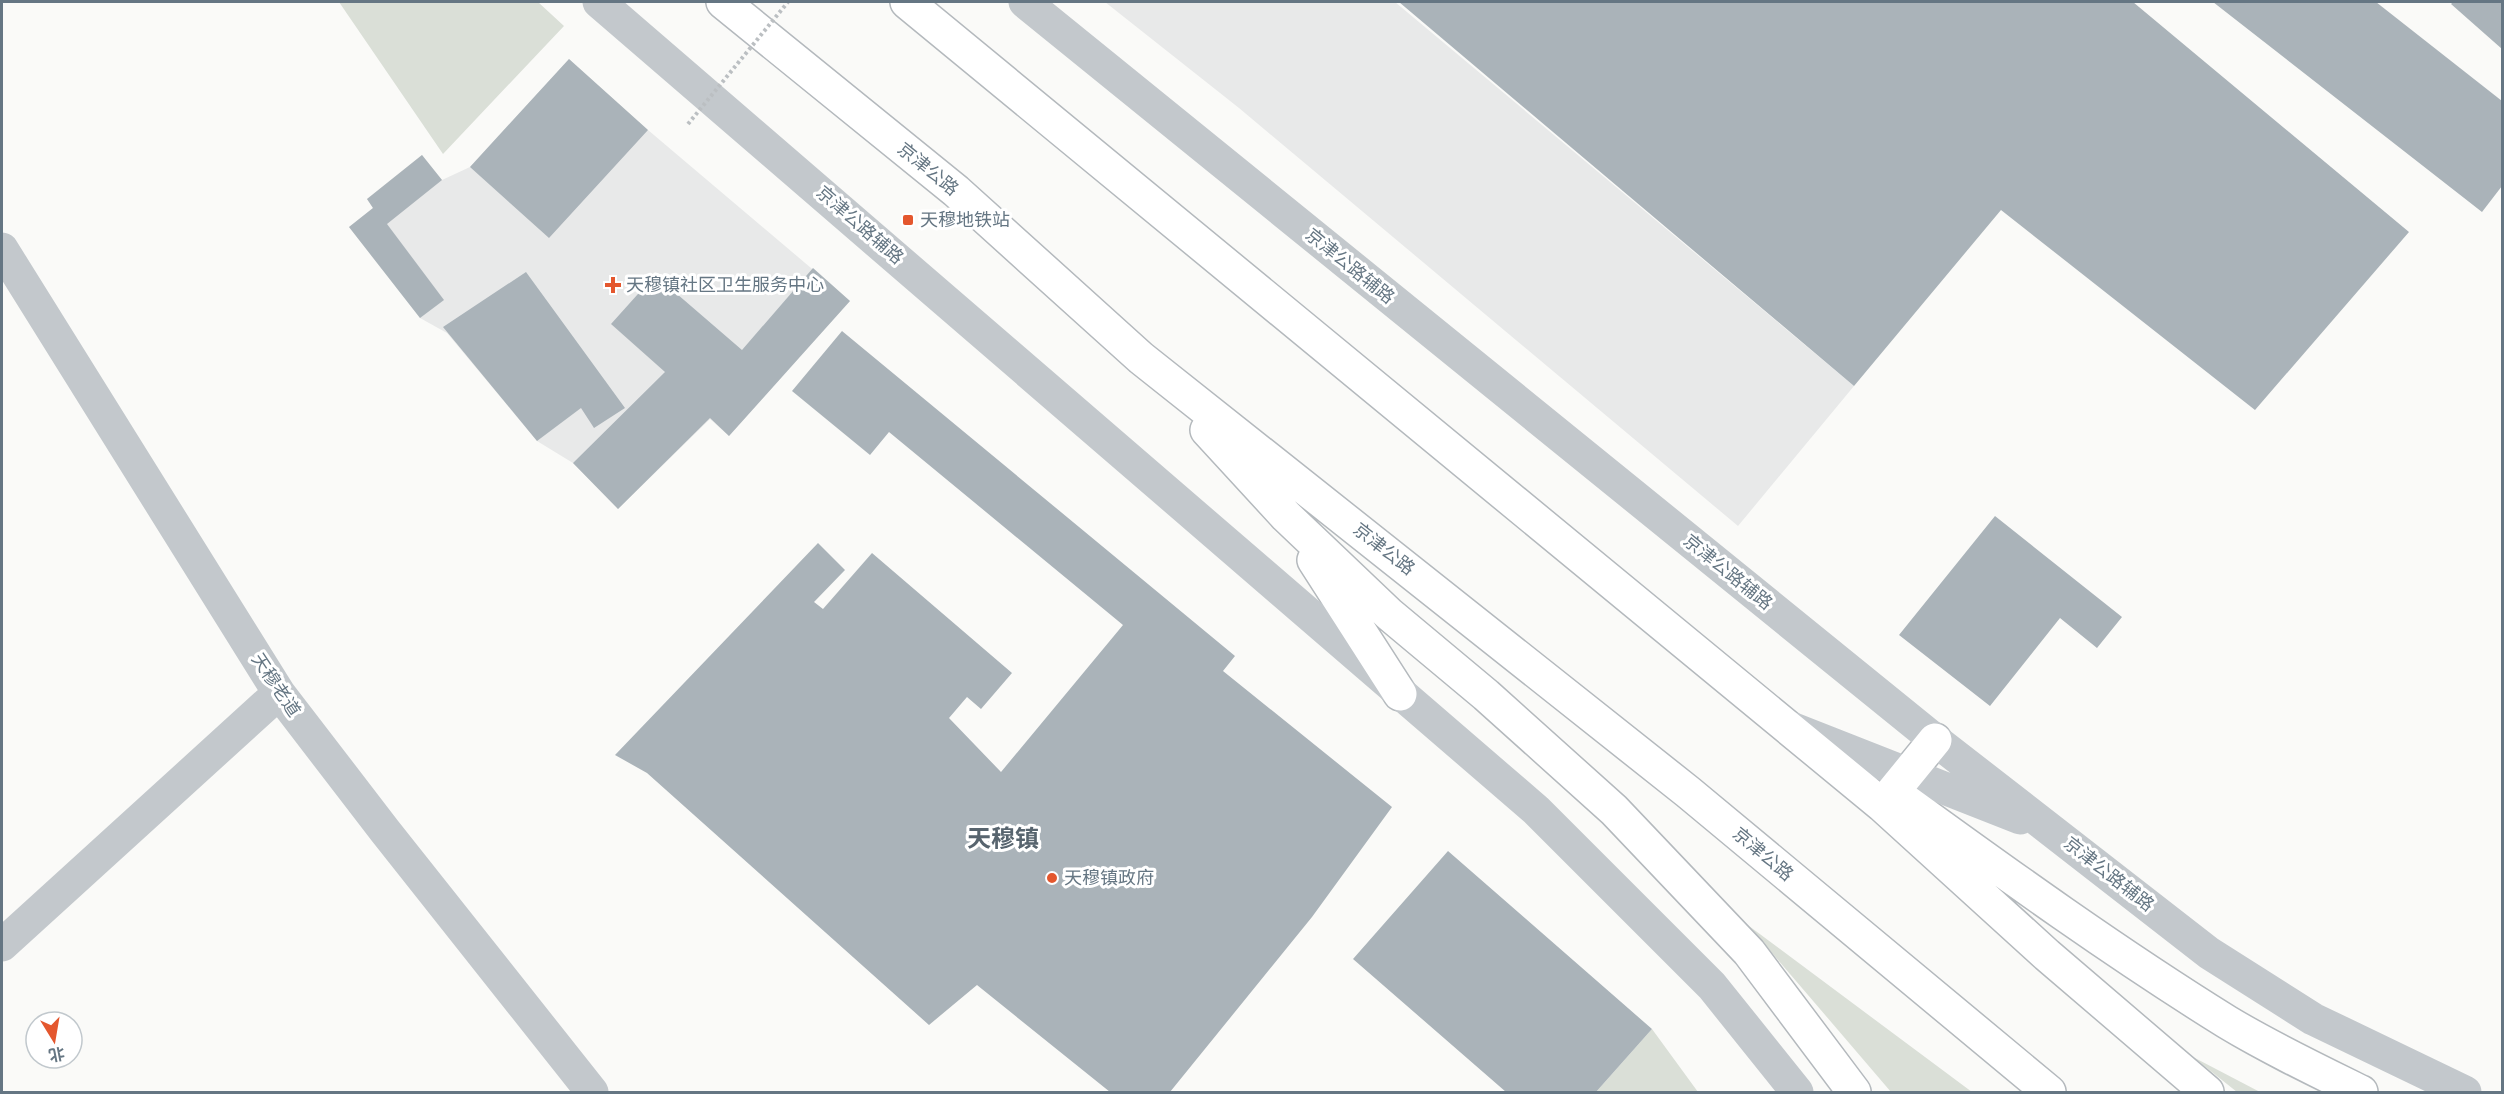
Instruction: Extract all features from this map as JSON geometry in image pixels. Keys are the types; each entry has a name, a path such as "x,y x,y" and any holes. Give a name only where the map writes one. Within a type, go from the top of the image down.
{"highway":[{"name":"京津公路","path":"723,2 956,191 1141,358 1688,792 2049,1092"},
{"path":"907,2 1788,727 1894,790 2044,901 2228,1023 2289,1057 2361,1092"},
{"path":"1141,358 1286,516 1389,614 1486,695 1614,810 1749,952 1854,1092"},
{"path":"1286,516 1400,694"},
{"path":"1894,790 1935,740"},
{"path":"1894,790 2047,955 2207,1092"}],"street":[{"name":"京津公路辅路","path":"599,2 1536,810 1712,986 1797,1092"},
{"name":"京津公路辅路","path":"1024,2 1935,740 2209,953 2313,1019 2465,1092"},
{"name":"天穆老道","path":"2,249 279,693 592,1092"},
{"path":"2,945 279,693"},
{"path":"1894,790 2055,832"}],"path":[{"path":"688,124 788,2"}],"shaded area":[{"path":"339,2 538,2 564,26 443,154"},
{"path":"1105,2 1395,2 1854,386 1738,526 1239,108"},
{"name":"天穆镇社区卫生服务中心","path":"569,59 648,130 850,301 729,436 710,419 618,509 573,463 537,441 447,333 420,318 349,227 373,208 367,199 422,155 442,180 470,167"},
{"path":"1749,926 1972,1092 1891,1092"},
{"path":"1652,1029 1698,1092 1596,1092"},
{"path":"2193,1057 2260,1092 2237,1092"}],"building":[{"path":"1399,2 2133,2 2409,232 2255,410 2001,210 1854,386"},
{"path":"2213,2 2376,2 2502,101 2502,186 2482,212"},
{"path":"2453,2 2502,2 2502,49 2451,4"},
{"path":"569,59 648,130 549,238 470,167"},
{"path":"422,155 442,180 387,224 444,300 420,318 349,227 373,208 367,199"},
{"path":"813,268 850,301 729,436 710,418 618,509 573,463 665,372 611,324 655,275 742,350"},
{"path":"526,272 625,408 594,428 581,408 537,441 443,327"},
{"name":"天穆镇政府","path":"842,331 1235,656 1223,671 1392,807 1312,917 1170,1092 1110,1092 977,985 929,1025 647,773 615,755 818,543 845,570 814,602 823,609 872,553 1012,673 981,709 967,697 949,718 1001,772 1123,625 889,432 870,455 792,391"},
{"path":"1995,516 2122,617 2097,648 2060,618 1990,706 1899,635"},
{"path":"1448,851 1652,1029 1596,1092 1506,1092 1353,959"}],"place":[{"name":"天穆地铁站","path":"908,220"},
{"name":"天穆镇社区卫生服务中心","path":"613,285"},
{"name":"天穆镇政府","path":"1052,878"}],"district":[{"name":"天穆镇","path":"1003,839"}]}
